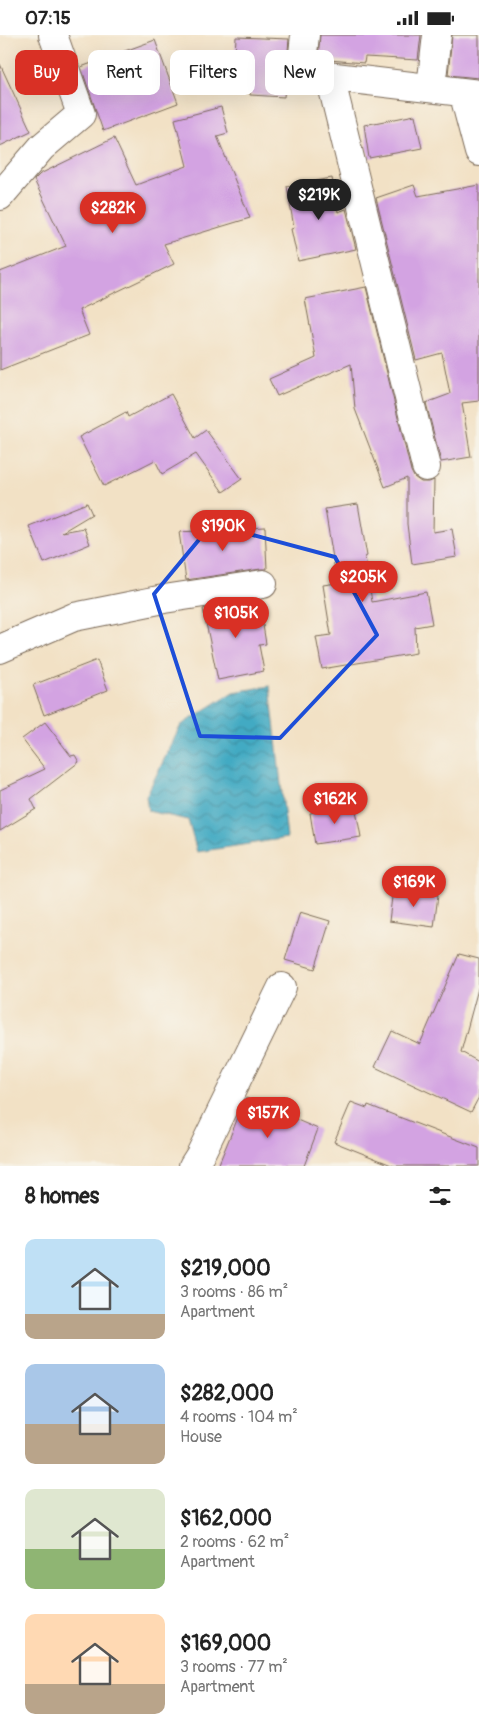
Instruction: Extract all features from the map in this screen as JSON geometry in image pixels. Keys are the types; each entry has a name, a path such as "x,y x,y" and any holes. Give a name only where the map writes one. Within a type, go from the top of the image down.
{"street":[{"path":"0,196 42,147 81,114 53,35"},
{"path":"303,50 305,35"},
{"path":"431,87 437,35"},
{"path":"334,77 471,93 479,152"},
{"path":"334,93 426,467"},
{"path":"0,649 74,617 164,599 263,584"},
{"path":"193,1166 282,987"}],"highlighted area":[{"path":"212,524 335,557 377,635 280,738 200,736 154,594"}],"water":[{"path":"270,686 287,838 197,852 188,820 148,811 146,796 181,725 233,692"}],"building":[{"path":"320,35 421,35 418,60 365,57 364,63 334,60 334,50 319,50"},
{"path":"452,35 479,35 479,78 448,75"},
{"path":"236,37 289,39 288,50 265,50 265,95 284,95 284,97 250,95 255,95 255,50 235,50"},
{"path":"155,40 159,50 128,50"},
{"path":"160,54 170,81 170,95 175,95 178,103 103,131 91,95 160,95"},
{"path":"0,64 31,131 0,146"},
{"path":"88,64 88,87 81,67"},
{"path":"221,107 228,133 217,136 250,218 164,244 174,264 79,310 89,335 0,370 0,272 66,246 34,180 40,174 114,138 136,185 187,166 175,119"},
{"path":"415,115 422,148 369,158 364,125"},
{"path":"332,178 338,212 346,209 356,249 298,261 291,229 294,228 287,186"},
{"path":"414,185 418,196 479,185 479,401 462,403 471,457 441,462 426,403 450,394 442,353 416,360 376,198"},
{"path":"366,287 411,471 414,477 421,482 434,480 433,532 452,529 457,557 412,564 407,524 407,478 385,487 355,409 351,364 277,396 269,379 316,358 305,299"},
{"path":"171,394 195,438 206,430 242,479 223,492 196,454 162,474 155,460 104,486 79,437 126,412 128,417"},
{"path":"87,503 92,514 62,532 84,528 90,544 44,563 29,526"},
{"path":"358,504 367,556 365,557 372,602 426,592 432,624 415,627 416,653 322,669 316,637 331,635 323,585 337,583 325,509"},
{"path":"265,527 267,569 186,580 179,532"},
{"path":"259,600 266,644 259,645 264,671 218,680 203,609"},
{"path":"97,660 108,690 44,715 33,685"},
{"path":"45,722 71,756 75,755 79,762 31,799 36,809 0,831 0,790 45,769 22,739"},
{"path":"355,805 361,837 315,844 310,813"},
{"path":"393,889 438,895 434,927 389,921"},
{"path":"300,912 330,921 315,969 285,960"},
{"path":"459,954 479,959 479,985 461,1052 479,1062 479,1097 471,1112 375,1067 392,1031 420,1044"},
{"path":"246,1098 318,1129 304,1166 218,1166"},
{"path":"351,1102 367,1108 368,1105 479,1148 479,1166 394,1166 334,1142"}]}
